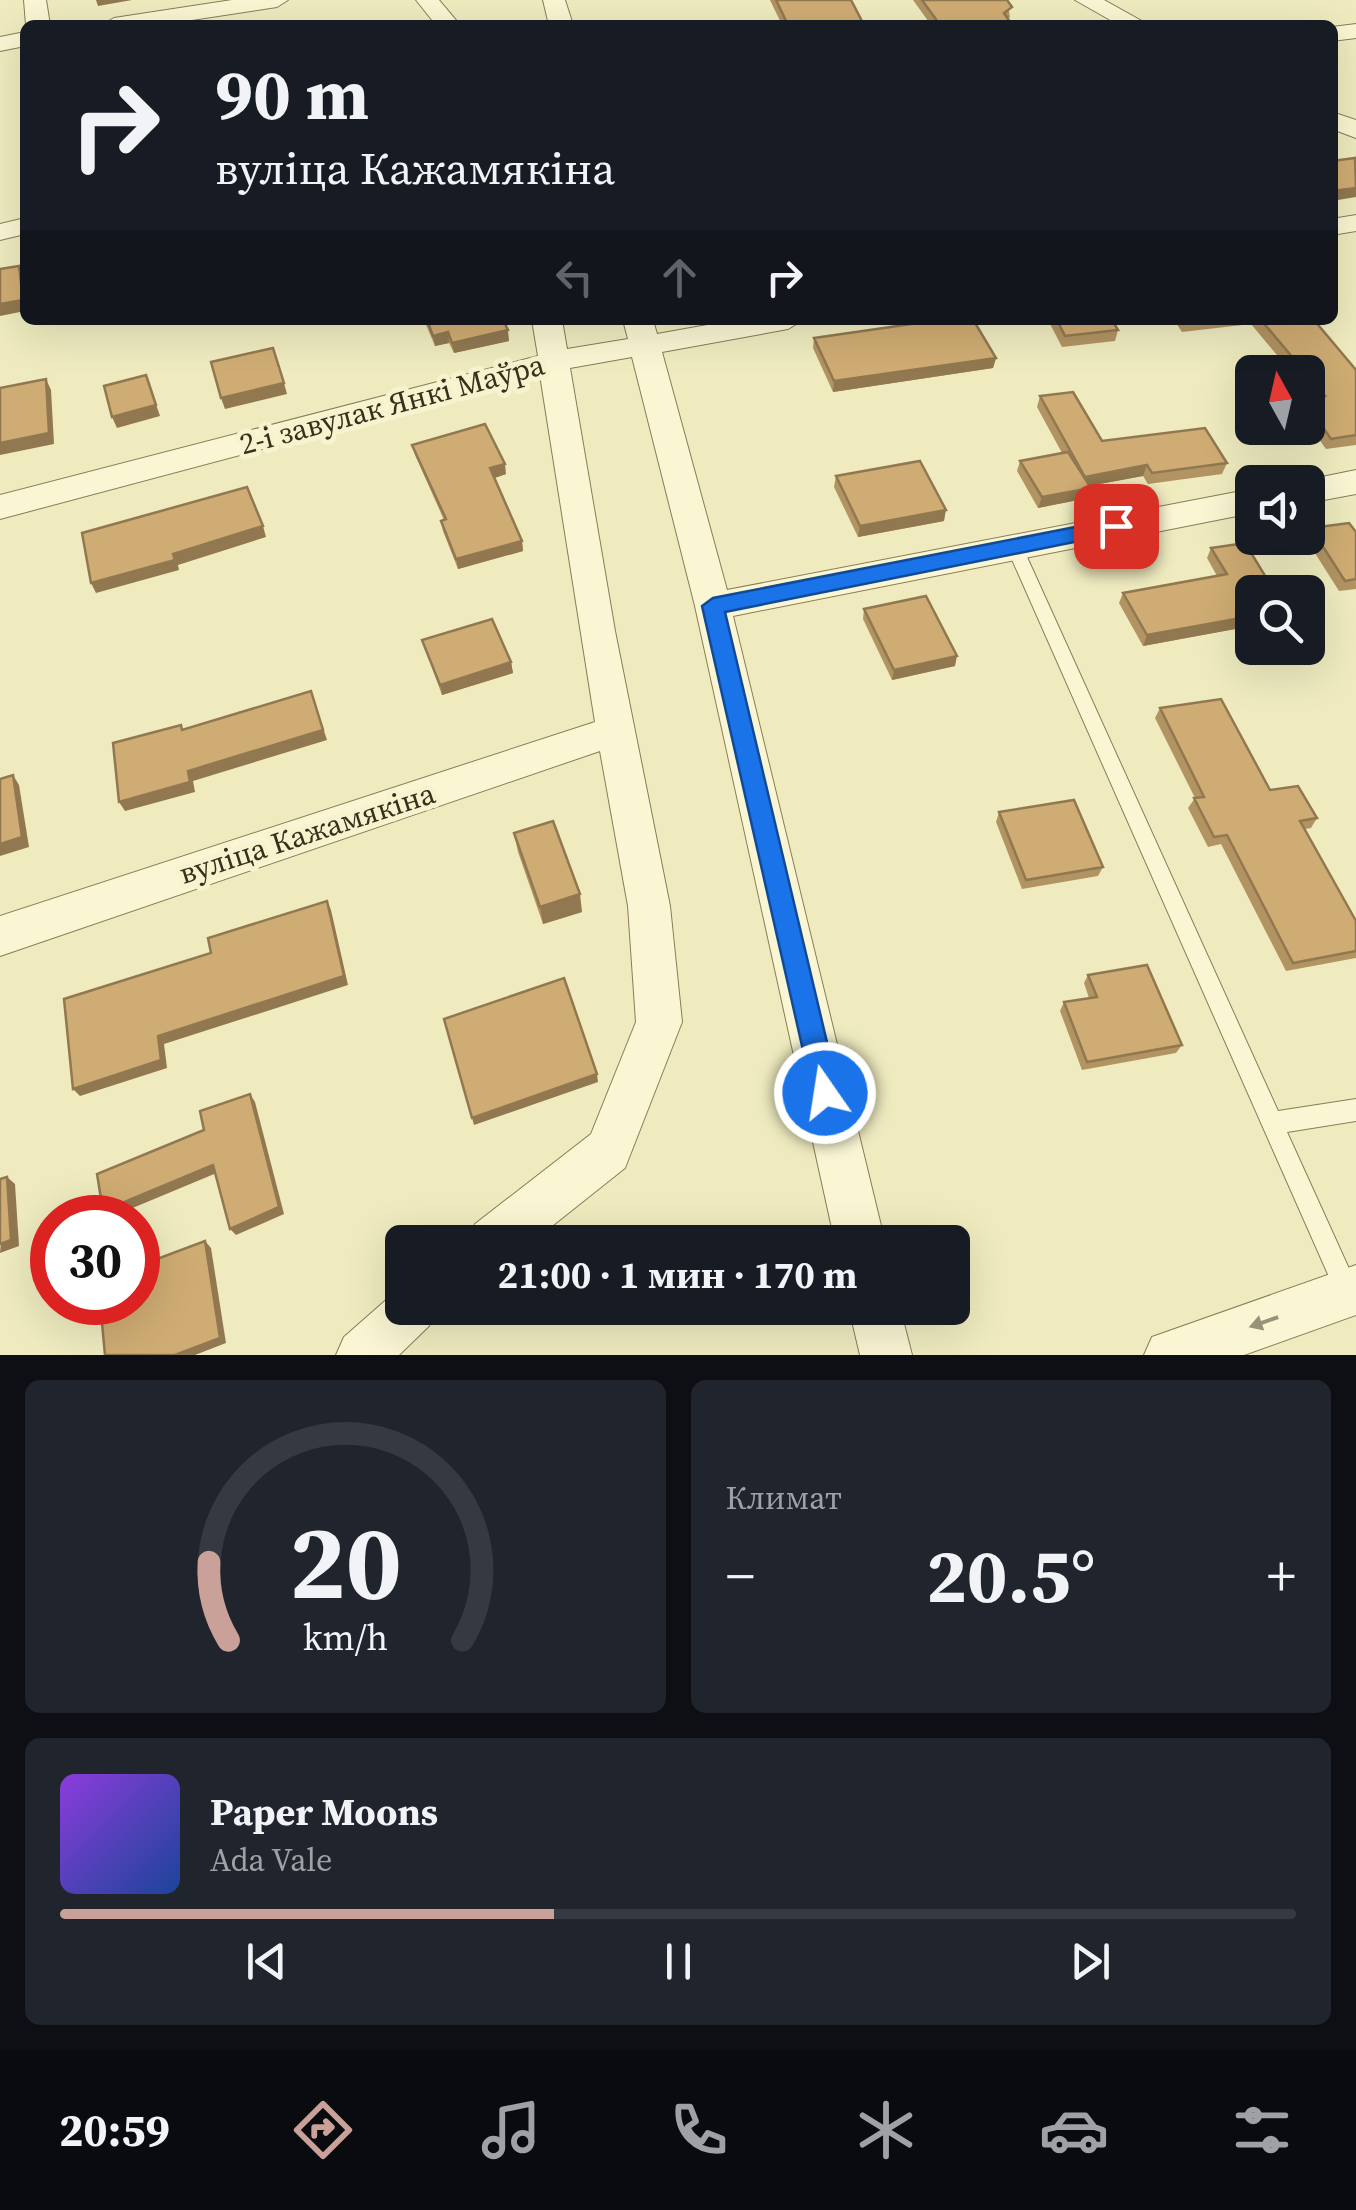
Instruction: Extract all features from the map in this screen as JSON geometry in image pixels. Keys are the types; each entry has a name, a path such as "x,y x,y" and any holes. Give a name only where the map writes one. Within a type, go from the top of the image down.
{"street":[{"path":"146,20 276,0"},
{"path":"427,0 444,20"},
{"path":"1086,0 1128,20"},
{"path":"514,1225 608,1151 659,1022 649,906 614,731 549,325"},
{"name":"2-і завулак Янкі Маўра","path":"0,508 556,361 641,332 727,325"},
{"path":"641,332 713,606 856,1225"},
{"path":"1325,488 1356,482"},
{"path":"713,606 1235,504"},
{"name":"вуліца Кажамякіна","path":"0,936 614,731"},
{"path":"1170,1355 1352,1292"},
{"path":"362,1355 393,1325"},
{"path":"879,1325 886,1355"}],"lane":[{"path":"1014,546 1272,1123 1352,1292"},
{"path":"1272,1123 1356,1110"}],"building":[{"path":"776,0 851,0 861,20 786,20"},
{"path":"922,0 1007,0 1012,7 1004,13 1009,20 936,20"},
{"path":"1355,158 1356,188 1338,190 1338,160"},
{"path":"19,266 20,301 0,304 0,269"},
{"path":"429,325 506,325 508,330 452,343 448,332 433,336"},
{"path":"904,325 976,325 996,358 834,381 814,338"},
{"path":"1060,325 1115,325 1118,330 1065,336"},
{"path":"1265,325 1318,325 1356,370 1356,435 1331,439 1325,430 1325,355 1291,355"},
{"path":"273,348 284,383 221,398 211,362"},
{"path":"146,375 156,405 112,417 104,386"},
{"path":"46,379 49,433 0,443 0,388"},
{"path":"1073,392 1102,441 1205,428 1227,463 1152,473 1147,465 1085,477 1040,396"},
{"path":"485,424 505,464 490,468 522,541 456,559 441,521 446,519 412,445"},
{"path":"1068,452 1091,488 1042,497 1020,461"},
{"path":"920,461 946,510 860,526 836,476"},
{"path":"247,487 263,526 173,554 175,560 91,583 82,533"},
{"path":"1349,523 1356,532 1356,579 1345,581 1325,550 1325,526"},
{"path":"1235,544 1235,555 1252,555 1265,575 1235,575 1235,619 1147,635 1123,593 1227,574 1211,548"},
{"path":"926,596 957,656 894,670 864,609"},
{"path":"492,619 511,662 440,685 422,640"},
{"path":"311,691 323,730 188,771 190,782 119,802 113,743 181,725 182,730"},
{"path":"1221,699 1270,790 1298,786 1317,818 1300,821 1356,921 1356,951 1293,963 1227,835 1214,837 1194,798 1204,797 1160,708"},
{"path":"13,775 22,837 0,844 0,779"},
{"path":"1074,800 1103,867 1026,880 999,812"},
{"path":"553,821 580,894 540,907 514,833"},
{"path":"327,901 344,976 158,1036 161,1060 73,1089 64,999 211,953 208,938"},
{"path":"1147,965 1182,1045 1087,1062 1064,1002 1097,997 1088,975"},
{"path":"564,978 597,1074 472,1118 444,1019"},
{"path":"250,1094 279,1207 230,1229 213,1165 141,1195 100,1195 97,1174 204,1130 200,1111"},
{"path":"7,1177 11,1240 0,1244 0,1179"},
{"path":"205,1241 220,1338 175,1355 105,1355 102,1325 160,1325 160,1258"}],"route":[{"path":"825,1093 713,606 1116,526"}]}
